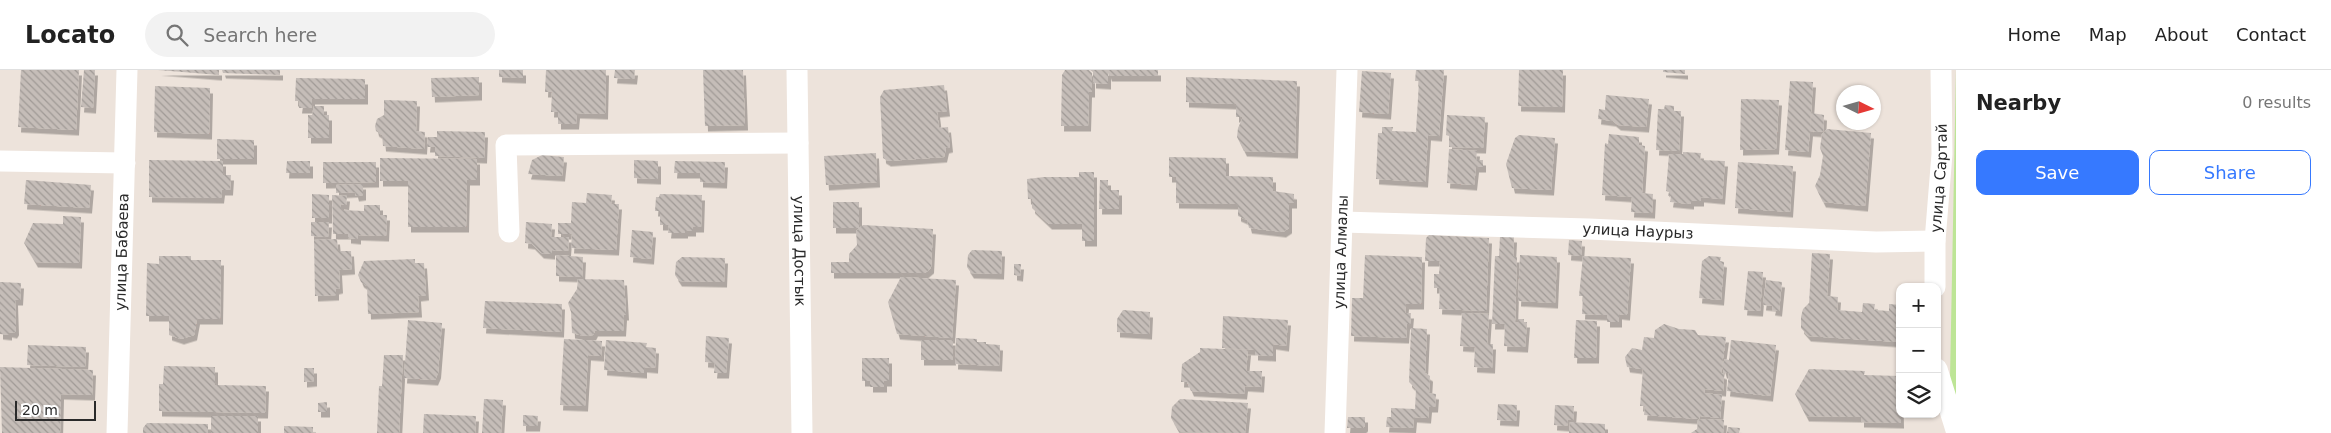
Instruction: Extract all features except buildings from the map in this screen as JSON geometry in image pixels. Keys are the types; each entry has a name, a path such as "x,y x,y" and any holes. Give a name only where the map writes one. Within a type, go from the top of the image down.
{"street":[{"name":"улица Бабаева","path":"117,433 127,70"},
{"name":"улица Достык","path":"797,70 802,433"},
{"name":"улица Алмалы","path":"1335,433 1347,70"},
{"name":"улица Сартай","path":"1935,283 1942,154 1941,70"},
{"path":"509,232 506,145 798,143"},
{"path":"0,161 125,163"},
{"name":"улица Наурыз","path":"1342,222 1599,229 1876,242 1936,241"},
{"path":"1938,373 1956,430"}],"green space":[{"path":"1956,70 1956,404 1950,378"}]}
